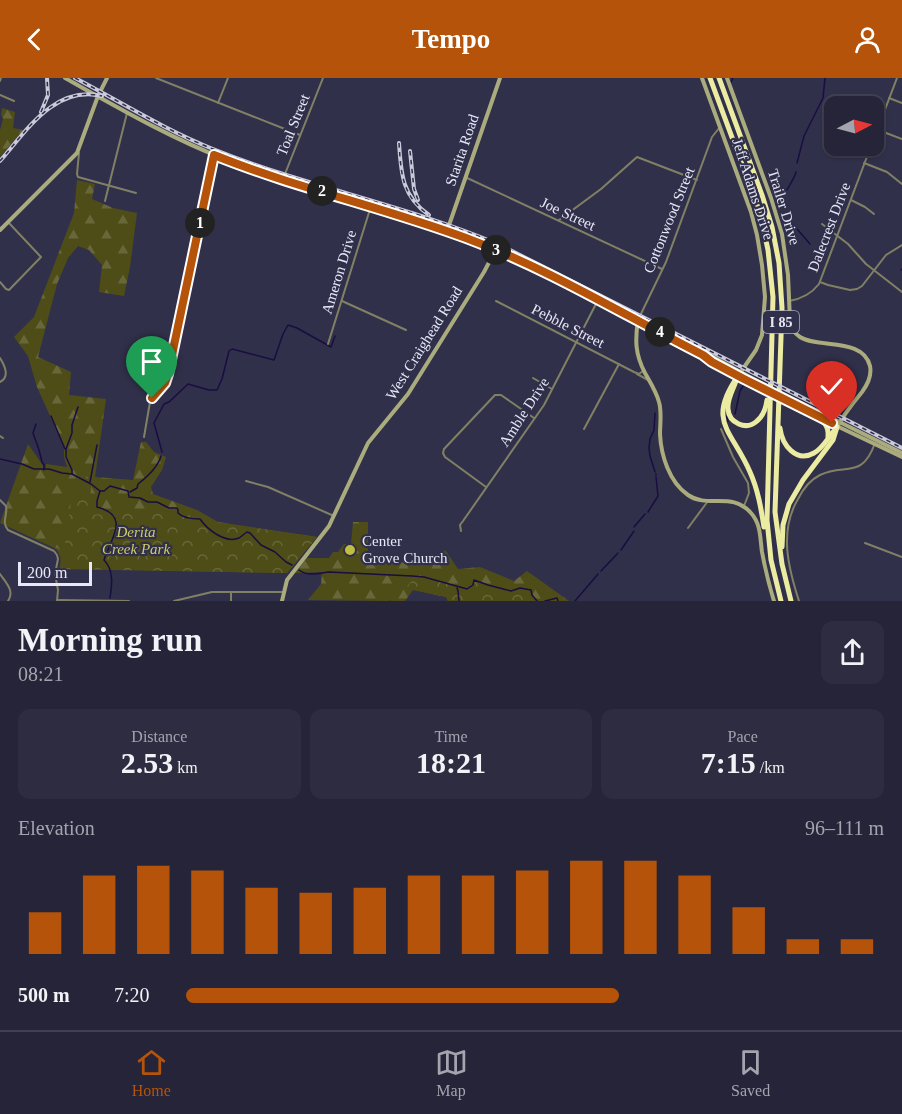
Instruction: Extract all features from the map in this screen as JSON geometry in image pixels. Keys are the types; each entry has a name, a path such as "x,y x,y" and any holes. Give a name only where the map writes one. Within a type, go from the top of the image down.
{"highway":[{"name":"I 85","path":"710,78 755,197 766,236 773,297 767,520 768,538 781,601"},
{"name":"I 85","path":"718,78 762,195 778,255 782,302 775,512 778,542 791,601"},
{"path":"740,374 729,399 728,410 733,421 741,425 748,425 758,421 764,410 771,362"},
{"path":"740,374 730,388 723,403 722,412 729,434 755,484 768,538"},
{"path":"779,403 781,434 786,446 793,453 802,456 813,454 820,449 838,424"},
{"path":"801,408 826,424 829,432 828,439"},
{"path":"784,575 782,537 787,508 796,490 833,440 838,424"}],"street":[{"path":"65,78 214,155 496,249 598,299 712,362 902,455"},
{"path":"0,230 75,157 107,78"},
{"path":"156,78 300,135"},
{"path":"218,103 228,78"},
{"name":"Toal Street","path":"283,179 322,78"},
{"name":"Starita Road","path":"447,231 500,78"},
{"name":"Jeff Adams Drive","path":"702,78 751,212 764,280 765,312 762,335 756,350 740,374"},
{"name":"Trailer Drive","path":"727,78 782,234 791,325 798,336 803,339 853,348 864,355 868,362 870,374 868,383 838,424"},
{"path":"884,111 897,78"},
{"path":"0,95 14,101"},
{"path":"889,98 902,103"},
{"path":"105,201 128,112"},
{"name":"Cottonwood Street","path":"638,320 666,262 712,137 720,127"},
{"path":"884,133 902,139"},
{"path":"79,150 78,177 136,193"},
{"path":"144,437 150,402 165,383 168,374 214,155"},
{"name":"Dalecrest Drive","path":"789,301 812,291 820,282 867,156"},
{"path":"558,221 601,189 637,157 697,180"},
{"path":"864,163 887,172 902,184"},
{"name":"Joe Street","path":"465,177 662,269"},
{"path":"851,200 874,214"},
{"name":"Ameron Drive","path":"328,344 371,206"},
{"path":"0,282 8,290 41,257 8,222"},
{"path":"822,224 848,244 862,261 902,292"},
{"path":"820,282 846,290 862,286 888,253 902,245"},
{"name":"West Craighead Road","path":"282,601 287,580 322,536 334,516 368,443 408,394 496,249"},
{"name":"Amble Drive","path":"461,531 460,525 552,389 598,299"},
{"path":"342,301 406,330"},
{"name":"Pebble Street","path":"496,301 649,380"},
{"path":"638,320 635,343 643,369 659,401 662,445 669,469 686,494 695,499 728,501 743,506 754,517 759,528 762,553 774,601"},
{"path":"0,358 6,374 5,379 0,382"},
{"path":"584,429 619,364"},
{"path":"631,370 643,369"},
{"path":"634,372 639,374 643,369"},
{"path":"533,378 552,389"},
{"path":"486,487 445,457 444,449 494,395 501,395 534,418"},
{"path":"789,399 801,408 838,424"},
{"path":"721,429 730,452 748,483 749,493 743,506"},
{"path":"799,601 786,547 787,531 793,508 805,488 815,478 828,472 856,468 867,459 875,442"},
{"path":"246,481 268,487 334,516"},
{"path":"0,500 6,506 4,521 8,530 54,551 57,555 58,563 55,574 58,590 57,601 129,601"},
{"path":"688,528 708,501"},
{"path":"865,543 902,557"},
{"path":"0,574 11,591 8,601"},
{"path":"231,592 231,601"},
{"path":"174,601 208,593 283,592"}],"green space":[{"path":"2,108 15,112 13,128 23,130 0,157 0,130 3,119"},
{"path":"77,180 95,184 92,199 113,208 137,213 124,296 99,292 102,265 89,250 78,246 68,258 57,284 38,357 71,372 69,395 106,399 95,477 133,480 141,442 146,442 154,452 166,457 162,470 151,487 153,494 197,510 218,522 317,537 287,573 81,569 87,563 0,523 28,444 46,470 46,464 67,467 64,447 37,387 28,356 14,337 34,317 74,213"},
{"name":"Derita Creek Park","path":"76,476 93,477 87,515 146,512 317,537 287,573 59,569 60,557 54,547 64,551"},
{"path":"353,522 368,522 368,565 435,560 445,550 458,569 480,567 514,581 527,571 569,601 448,601 446,597 413,590 405,601 308,600 321,584 322,572 295,573 307,558 329,558 344,544 351,544"},
{"path":"416,577 424,577 467,589 473,585 474,580 511,591 520,588 531,590 537,601 448,601 446,597 405,588"}],"waterway":[{"path":"731,82 733,78"},
{"path":"797,163 804,136 823,98 825,78"},
{"path":"777,203 782,199 796,172"},
{"path":"782,200 783,208"},
{"path":"788,223 792,223 810,244"},
{"path":"162,452 154,423 164,404 188,384 217,390 229,351 232,349 274,360 288,325 331,347 335,336"},
{"path":"735,414 743,386"},
{"path":"72,474 66,457 66,449 78,407"},
{"path":"655,413 654,430 649,448 655,472"},
{"path":"51,416 65,449"},
{"path":"726,416 728,421"},
{"path":"36,424 33,433 44,470"},
{"path":"90,482 97,445"},
{"path":"130,492 152,472 161,456"},
{"path":"0,459 34,469 49,469 72,474 100,491 110,486 128,491 129,497 177,508 180,515 200,519 212,531 228,539 239,538 247,532 250,533 261,545 292,565"},
{"path":"648,512 658,496 656,477"},
{"path":"100,491 97,507 107,511 116,522 114,536 104,560 111,573 110,598"},
{"path":"634,527 645,514"},
{"path":"621,550 634,531"},
{"path":"601,571 618,553"},
{"path":"299,570 310,574 329,572 424,577 467,589 473,585 474,580 511,591 520,588 531,590 537,601"},
{"path":"575,601 598,574"},
{"path":"457,588 459,601"},
{"path":"545,601 557,598 558,601"}],"railway":[{"path":"41,112 48,95 47,78"},
{"path":"75,78 160,125 213,149 284,174 429,218 500,245 902,448"},
{"path":"0,161 32,124 56,104 70,97 85,94 102,96"},
{"path":"399,143 402,174 408,192 420,208 429,215"},
{"path":"410,151 414,189 418,200"}],"place":[{"name":"Center Grove Church","path":"350,550"}],"route":[{"path":"152,398 165,383 168,374 214,155 466,237 509,255 621,311 744,379 832,423"}]}
